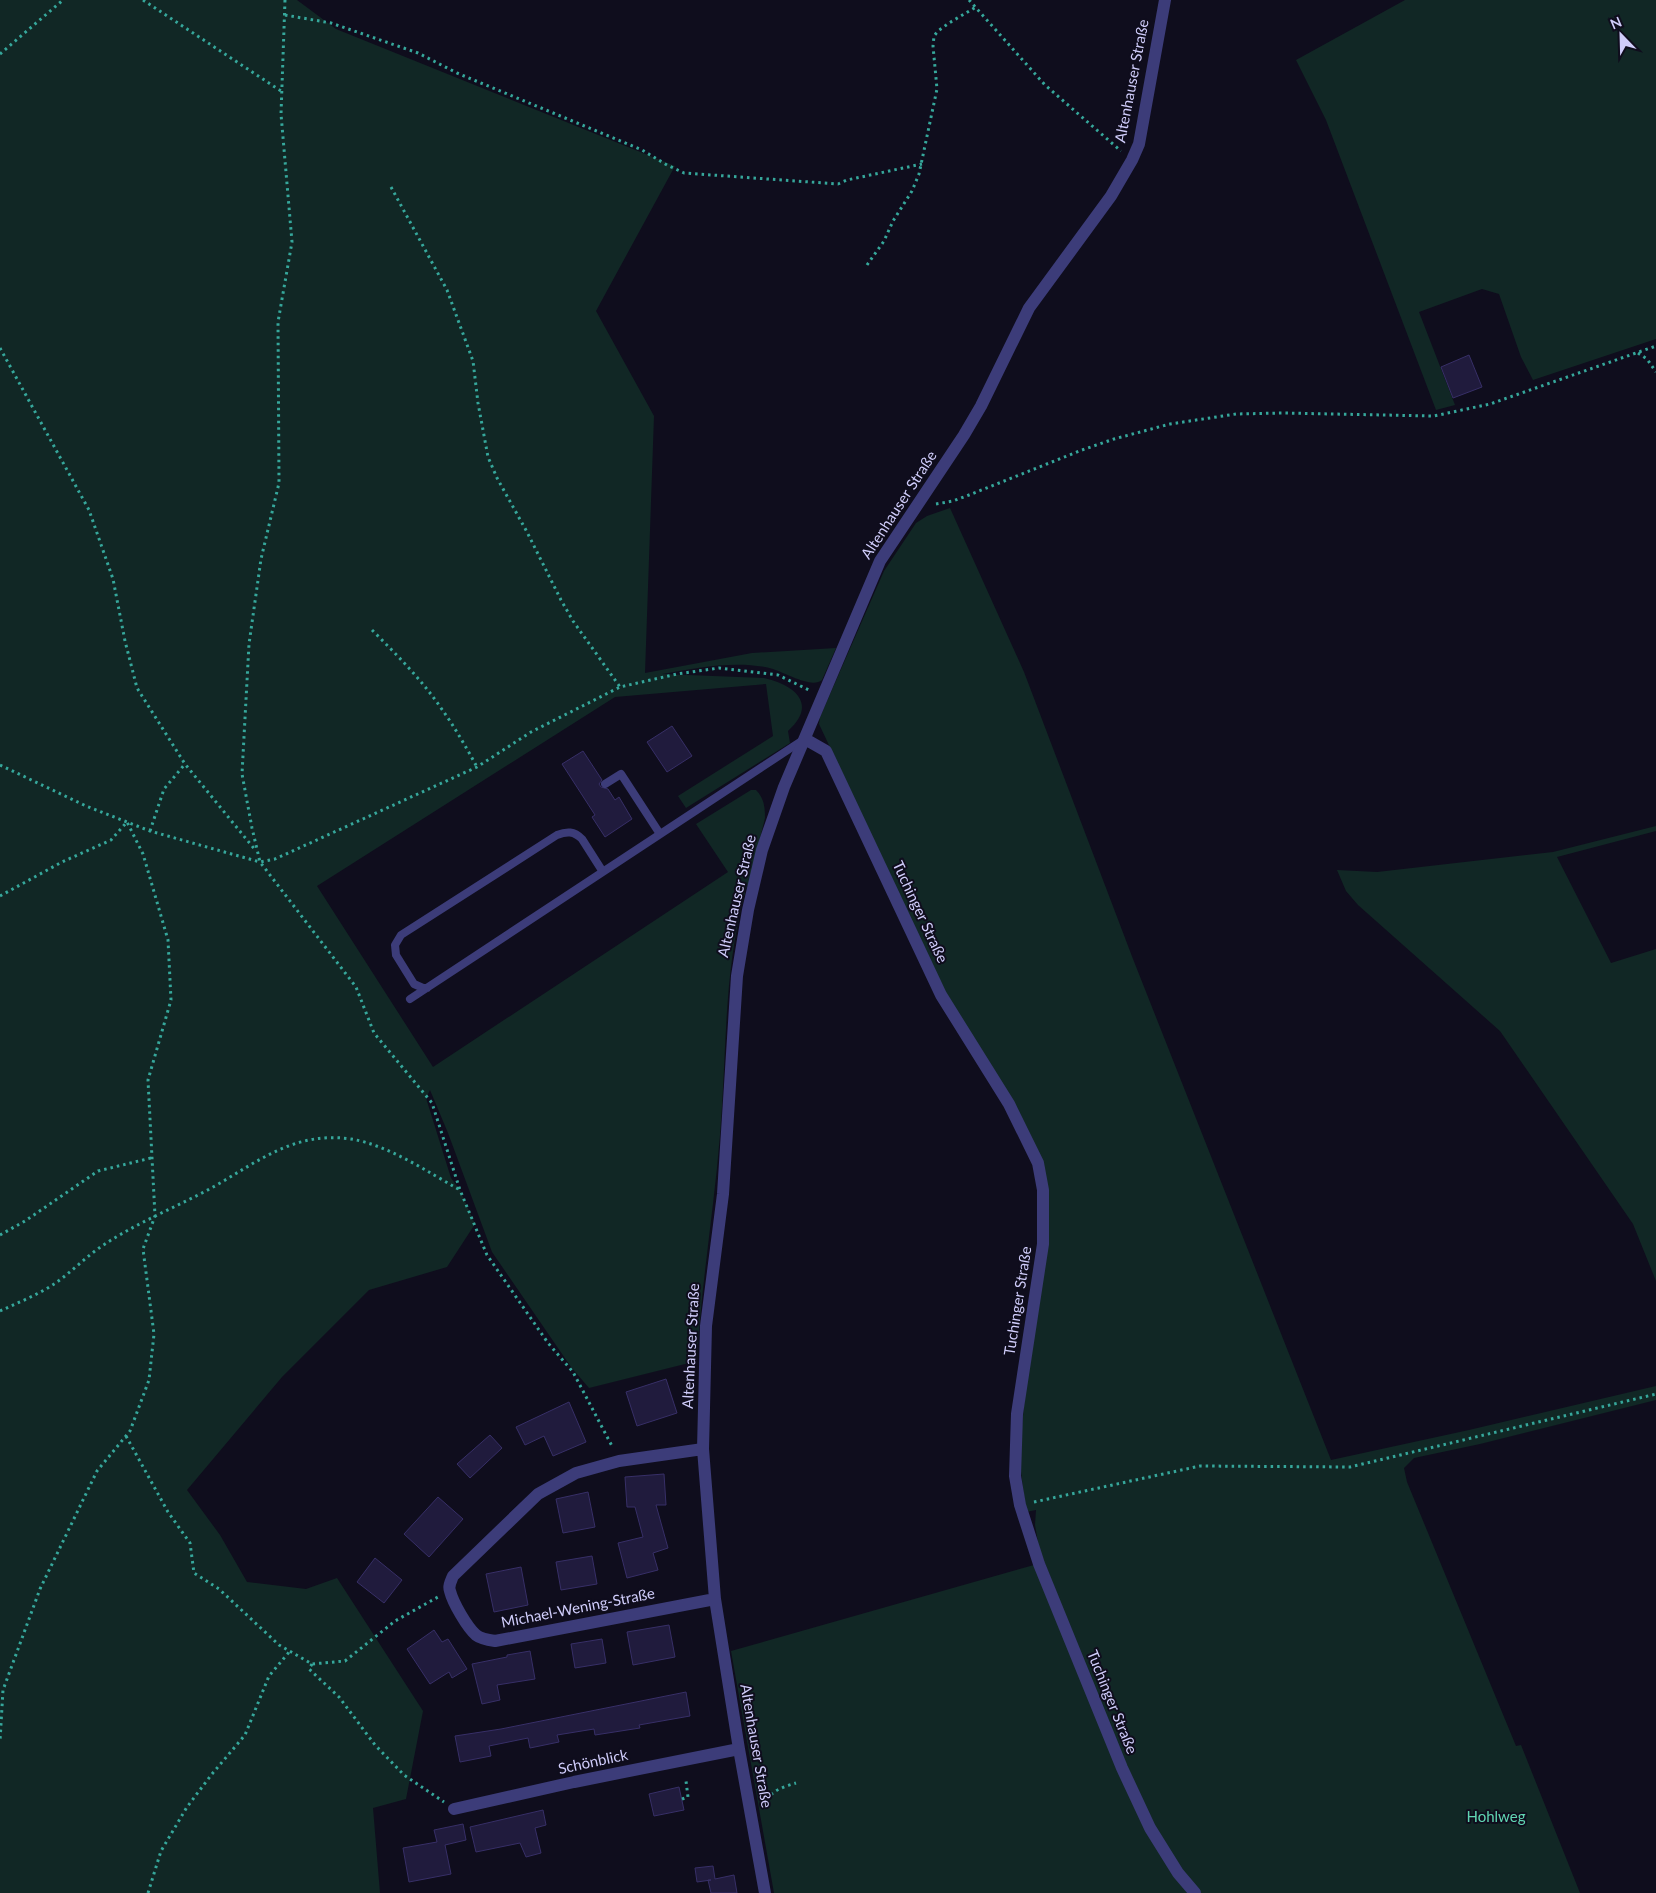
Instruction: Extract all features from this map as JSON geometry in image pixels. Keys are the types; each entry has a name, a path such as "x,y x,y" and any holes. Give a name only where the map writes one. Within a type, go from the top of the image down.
{"street":[{"name":"Altenhauser Straße","path":"766,1893 739,1749 715,1599 703,1449 706,1326 723,1194 730,1097 733,1015 741,942 762,850 784,787 880,561 977,413 1029,308 1110,196 1132,160 1139,144 1165,0"},
{"name":"Tuchinger Straße","path":"805,739 826,751 941,995 1010,1104 1038,1164 1042,1190 1043,1244 1017,1414 1015,1476 1020,1505 1039,1564 1122,1768 1150,1828 1178,1873 1195,1893"},
{"path":"450,1591 449,1585 453,1576 538,1494 576,1472 619,1461 703,1449"},
{"name":"Michael-Wening-Straße","path":"450,1591 463,1618 476,1635 495,1641 715,1599"},
{"name":"Schönblick","path":"454,1808 739,1749"}],"lane":[{"path":"410,999 805,739"},
{"path":"604,784 621,774 660,834"},
{"path":"427,988 414,984 396,956 395,945 401,935 557,835 566,832 577,834 582,839 603,872"}],"path":[{"path":"0,54 63,0"},
{"path":"143,0 281,92"},
{"path":"285,0 281,92 292,242 278,322 279,483 261,559 249,644 242,774 252,828 260,862 356,987 374,1033 432,1103 460,1190 487,1255 548,1343 573,1372 619,1461"},
{"path":"969,0 1045,85 1132,160"},
{"path":"867,265 884,241 893,221 912,191 922,164 937,89 933,46 934,36 949,23 976,7"},
{"path":"285,15 331,22 418,52 457,73 642,150 684,173 838,184 847,180 922,164"},
{"path":"391,187 447,290 473,361 478,403 488,456 497,478 573,621 620,687"},
{"path":"918,505 941,504 954,501 1082,450 1170,424 1214,417 1282,412 1434,416 1490,404 1656,346"},
{"path":"0,348 89,510 113,579 125,641 137,688 186,764 258,854"},
{"path":"1638,352 1647,359 1656,372"},
{"path":"372,630 404,662 431,694 460,737 477,767"},
{"path":"0,765 86,806 150,831 260,862 275,859 477,767 531,732 620,687 677,674 719,668 778,674 822,696"},
{"path":"150,831 164,789 186,764"},
{"path":"0,896 62,862 111,840 127,822"},
{"path":"0,1741 2,1690 40,1589 97,1471 130,1431 149,1380 154,1334 143,1249 155,1216 148,1080 171,1000 168,940 144,854 127,822"},
{"path":"0,1311 51,1286 104,1244 285,1146 313,1138 352,1139 379,1147 460,1190"},
{"path":"0,1235 25,1221 98,1171 151,1158"},
{"path":"1020,1505 1200,1466 1350,1467 1656,1394"},
{"path":"126,1436 168,1512 190,1543 194,1573 219,1589 279,1645 312,1664 345,1661 395,1620 450,1591"},
{"path":"148,1893 161,1850 192,1801 245,1735 269,1676 290,1651"},
{"path":"312,1664 309,1669 339,1697 381,1751 404,1775 454,1808"},
{"path":"682,1799 688,1797 686,1781"},
{"path":"765,1809 765,1803 770,1795 796,1782"}],"green space":[{"path":"0,0 297,0 336,29 675,166 596,311 654,416 645,673 752,653 836,648 822,680 817,682 803,681 772,669 752,665 714,666 662,674 764,678 785,685 799,697 802,704 797,721 788,731 790,743 686,808 678,796 773,736 766,684 615,697 317,886 433,1067 728,872 696,824 751,790 756,790 759,793 764,806 765,818 749,883 745,890 729,983 720,1135 701,1304 697,1361 589,1388 571,1367 492,1252 430,1090 426,1098 451,1178 460,1190 475,1224 447,1267 369,1290 282,1377 187,1490 220,1535 247,1582 306,1589 337,1578 423,1711 406,1799 373,1808 380,1893 0,1893"},
{"path":"1405,0 1656,0 1656,339 1533,380 1521,357 1499,294 1482,289 1419,312 1455,405 1436,410 1326,120 1296,60"},
{"name":"Hohlweg","path":"950,508 1024,672 1133,959 1331,1460 1656,1386 1656,1400 1480,1444 1414,1458 1404,1468 1407,1482 1516,1746 1521,1745 1580,1893 774,1893 731,1651 1034,1565 1111,1732 1039,1548 1035,1525 1036,1510 1026,1512 1019,1456 1046,1184 954,1010 819,724 820,717 884,571 916,523 927,516"},
{"path":"1656,826 1656,831 1557,857 1611,963 1656,949 1656,1281 1633,1224 1500,1031 1358,905 1346,891 1337,870 1377,872 1553,852"}],"building":[{"path":"1469,355 1482,387 1453,398 1441,367"},
{"path":"672,726 692,756 667,772 647,742"},
{"path":"583,751 602,780 599,784 601,787 608,789 615,800 619,797 632,819 605,837 592,817 595,815 562,764"},
{"path":"666,1379 677,1413 637,1426 626,1392"},
{"path":"569,1402 586,1442 553,1456 544,1436 525,1445 516,1427"},
{"path":"490,1435 502,1448 470,1478 457,1464"},
{"path":"664,1474 666,1505 656,1505 668,1548 653,1553 658,1570 627,1578 618,1543 643,1537 635,1507 627,1507 625,1477"},
{"path":"588,1492 595,1527 563,1533 556,1499"},
{"path":"438,1497 463,1519 429,1557 404,1534"},
{"path":"592,1556 597,1584 561,1590 556,1562"},
{"path":"375,1558 402,1580 384,1603 357,1582"},
{"path":"521,1567 528,1605 494,1612 486,1574"},
{"path":"669,1625 675,1657 633,1665 627,1632"},
{"path":"434,1630 442,1642 448,1639 467,1669 452,1678 449,1672 430,1684 407,1649"},
{"path":"602,1639 606,1663 575,1668 571,1644"},
{"path":"530,1651 535,1679 497,1685 500,1700 482,1704 472,1664"},
{"path":"686,1692 690,1716 639,1725 640,1728 595,1735 594,1729 557,1735 559,1742 530,1748 528,1738 489,1746 491,1756 460,1762 455,1736 501,1729"},
{"path":"679,1787 684,1810 654,1816 649,1794"},
{"path":"543,1810 546,1825 535,1828 541,1853 526,1857 520,1843 476,1852 470,1827"},
{"path":"463,1824 466,1840 445,1845 451,1874 409,1882 403,1848 437,1842 434,1830"},
{"path":"713,1866 715,1879 734,1875 737,1893 711,1893 708,1880 697,1882 695,1868"}]}
